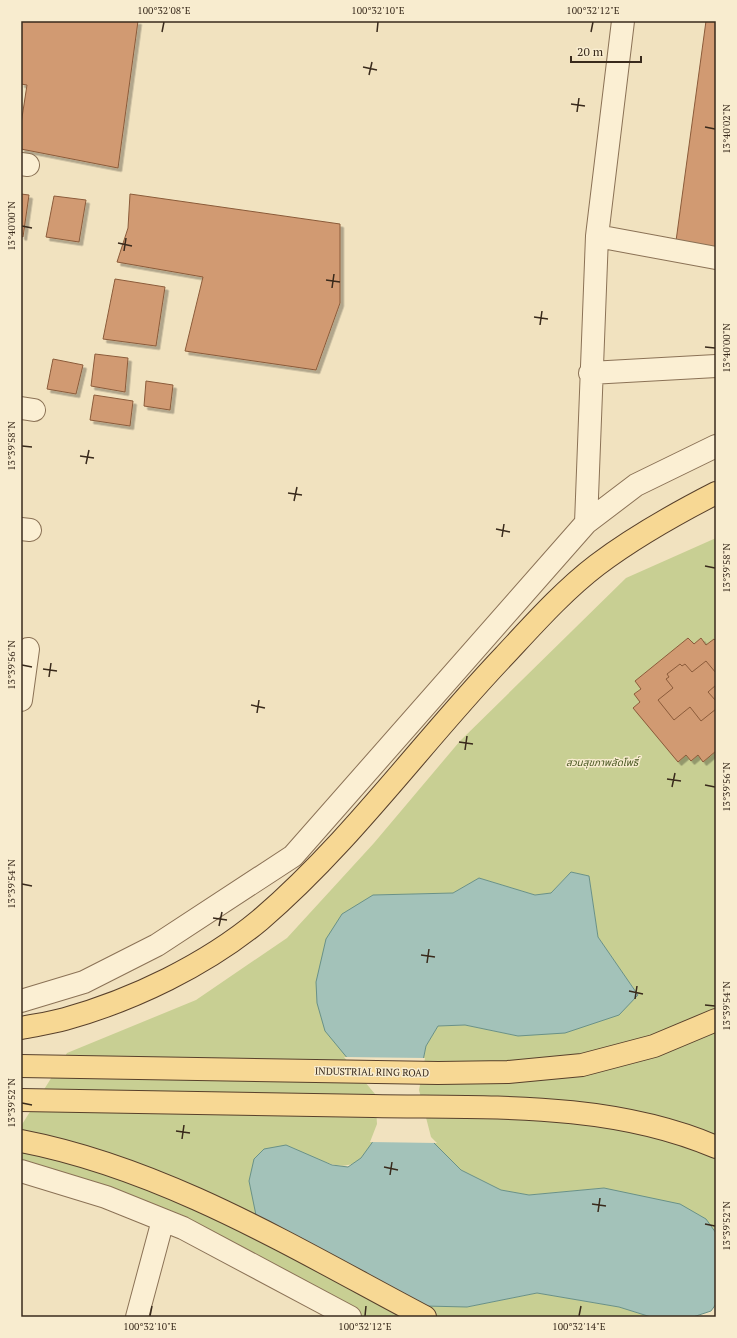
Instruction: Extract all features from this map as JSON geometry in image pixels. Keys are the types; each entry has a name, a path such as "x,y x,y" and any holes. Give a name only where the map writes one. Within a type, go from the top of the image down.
{"main road":[{"path":"21,1028 64,1020 129,997 201,962 259,920 319,863 377,800 482,678 541,617 596,566 664,520 716,493"},
{"name":"INDUSTRIAL RING ROAD","path":"21,1066 438,1073 508,1072 589,1063 654,1046 716,1020"},
{"path":"21,1100 488,1108 582,1113 657,1126 716,1147"},
{"path":"21,1141 53,1147 118,1167 188,1196 254,1226 425,1317"}],"street":[{"path":"586,523 590,372 597,236 623,21"},
{"path":"597,236 716,258"},
{"path":"590,372 716,366"},
{"path":"21,1001 84,982 157,945 293,856 586,523 636,485 716,446"},
{"path":"21,700 28,650"},
{"path":"21,1170 106,1197 183,1228 350,1317"},
{"path":"137,1317 163,1220"}],"green space":[{"name":"สวนสุขภาพลัดโพธิ์","path":"716,538 716,1233 706,1219 604,1188 529,1195 501,1190 461,1170 429,1138 417,1090 426,1046 438,1026 465,1025 518,1036 638,995 598,937 589,876 571,872 551,893 535,895 479,878 453,893 373,895 379,1124 371,1144 362,1157 353,1164 342,1166 330,1164 286,1145 467,1307 537,1293 619,1307 651,1317 350,1317 183,1228 21,1171 21,1126 67,1053 196,1000 287,938 374,843 460,741 626,578"}],"water":[{"path":"571,872 589,876 598,937 638,995 619,1015 565,1033 518,1036 465,1025 438,1026 426,1046 417,1090 429,1138 461,1170 501,1190 529,1195 604,1188 680,1204 706,1219 716,1233 716,1304 711,1311 693,1317 651,1317 619,1307 537,1293 467,1307 425,1306 258,1225 249,1181 254,1159 264,1149 286,1145 332,1165 348,1167 361,1158 374,1140 379,1124 377,1094 325,1031 317,1003 316,982 326,939 342,914 373,895 453,893 479,878 535,895 551,893"}],"pier":[{"path":"344,1057 425,1058 419,1090 431,1137 437,1143 370,1142 377,1124 375,1094"}],"building":[{"path":"21,21 138,21 118,168 21,149 21,124 27,85 21,84"},
{"path":"706,21 716,21 716,247 676,241"},
{"path":"21,194 29,195 23,237 21,236"},
{"path":"130,194 340,224 340,303 316,370 185,351 203,277 117,262 128,228"},
{"path":"54,196 86,200 79,242 46,237"},
{"path":"115,279 165,287 156,346 103,339"},
{"path":"95,354 128,358 125,392 91,386"},
{"path":"53,359 83,365 76,394 47,389"},
{"path":"146,381 173,385 170,410 144,406"},
{"path":"94,395 133,401 130,426 90,420"},
{"path":"688,638 694,644 701,638 706,645 714,639 716,641 716,751 703,762 698,755 691,761 686,755 678,762 633,708 640,702 634,694 641,689 635,681"},
{"path":"706,661 716,673 716,685 708,692 716,701 716,709 701,721 690,707 674,720 658,700 673,688 666,679 669,677 667,674 680,664 682,666 685,664 692,672"}]}
